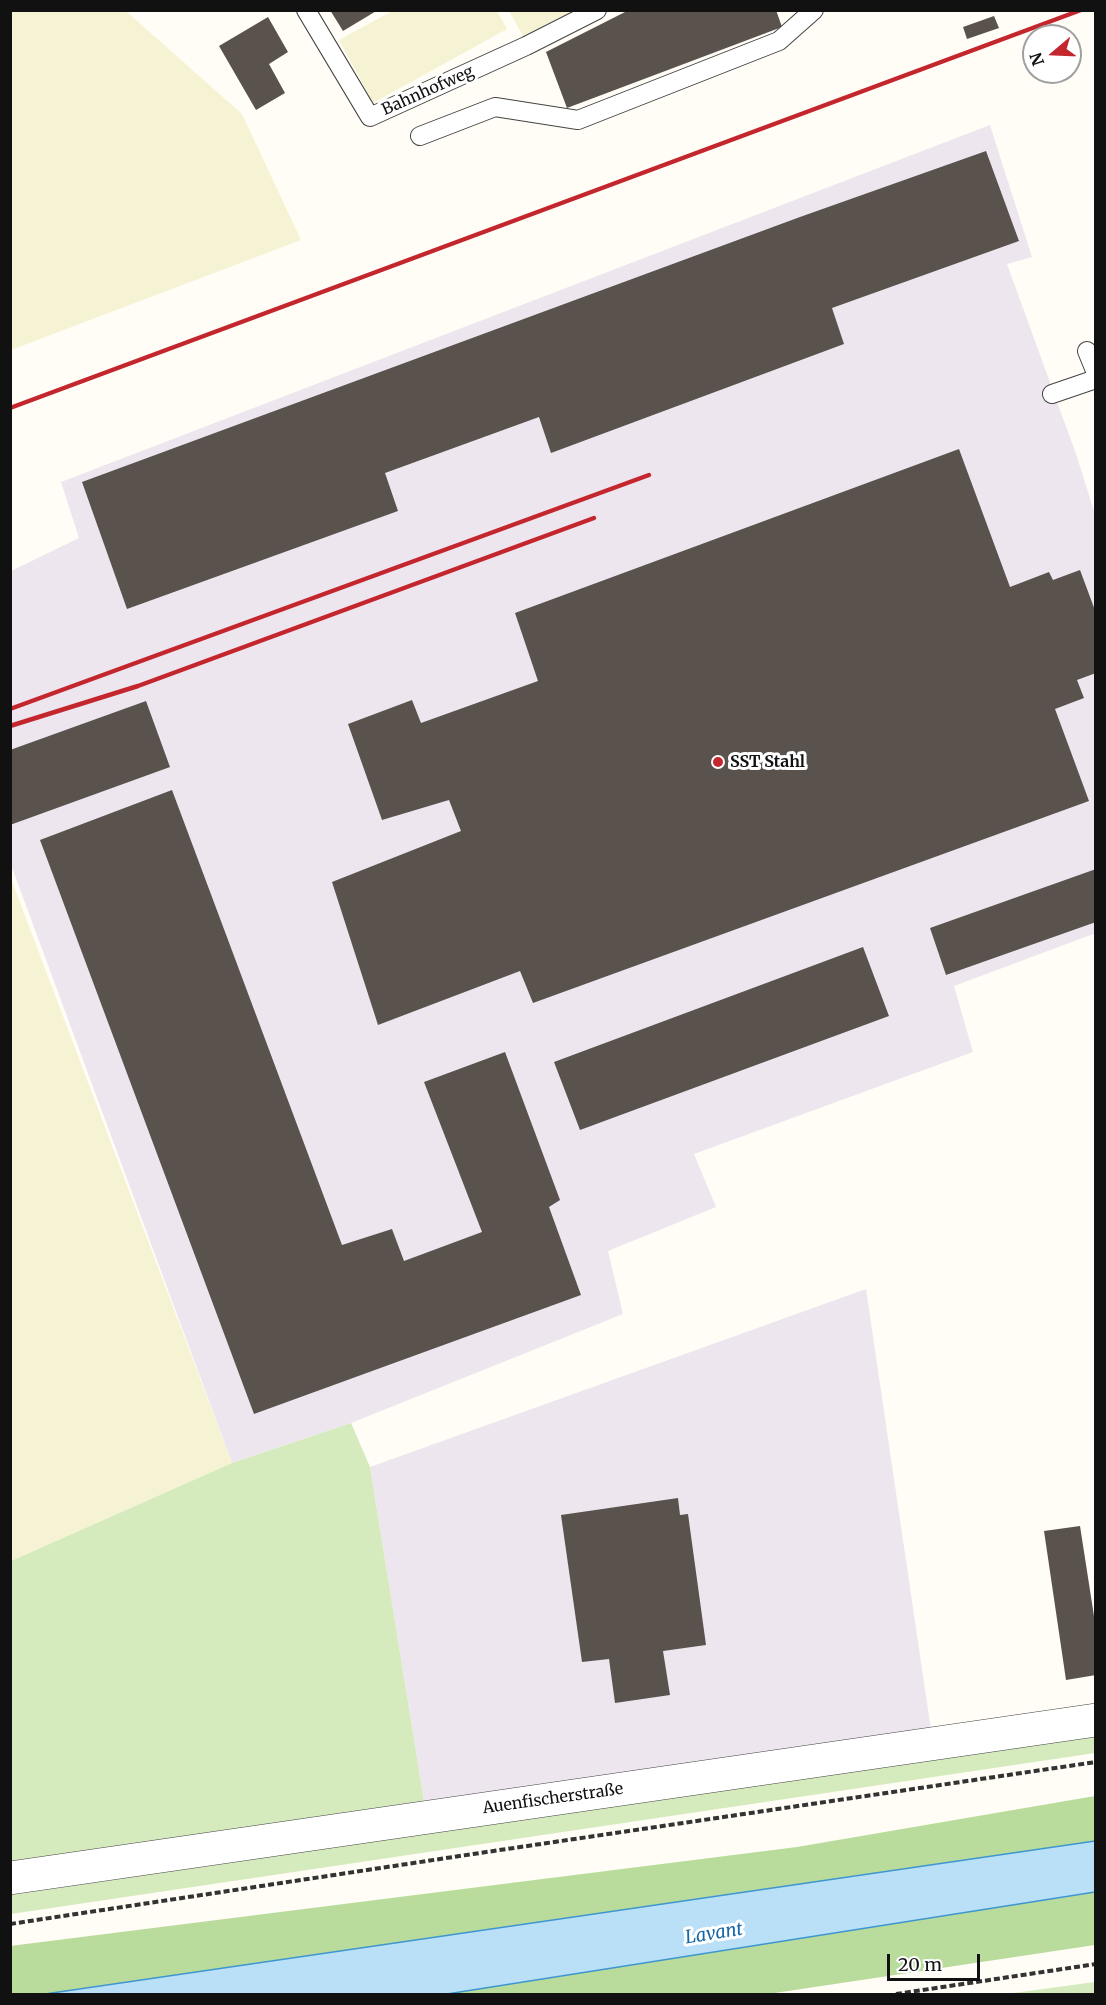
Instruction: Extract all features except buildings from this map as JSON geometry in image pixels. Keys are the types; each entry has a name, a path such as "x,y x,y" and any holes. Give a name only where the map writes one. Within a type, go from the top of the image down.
{"street":[{"name":"Auenfischerstraße","path":"10,1878 1095,1720"}],"lane":[{"name":"Bahnhofweg","path":"306,10 370,117 526,46 597,10"},
{"path":"420,136 495,107 578,120 779,41 814,10"},
{"path":"1087,351 1095,373"},
{"path":"1052,394 1095,379"}],"path":[{"path":"10,1924 1095,1762"},
{"path":"896,1995 1095,1964"}],"shaded area":[{"path":"11,10 126,11 242,114 301,240 11,350"},
{"path":"394,10 497,11 507,29 373,103 339,40"},
{"path":"509,11 574,11 523,36"},
{"path":"990,125 1032,257 1007,264 1076,454 1095,514 1096,933 954,986 973,1052 694,1154 716,1207 608,1251 623,1314 351,1423 232,1463 11,865 11,571 79,538 61,482"},
{"path":"10,876 232,1463 11,1561 10,1561"},
{"path":"866,1289 931,1730 424,1801 370,1467"}],"green space":[{"path":"351,1423 370,1467 424,1801 11,1863 11,1561 232,1463"},
{"path":"1095,1735 1095,1753 11,1914 11,1895"},
{"path":"1095,1796 1095,1841 45,1994 11,1994 10,1946 797,1847"},
{"path":"1095,1892 1095,1945 768,1994 447,1994"},
{"path":"1095,1982 1095,1994 1006,1994"}],"water":[{"name":"Lavant","path":"1095,1841 1095,1892 447,1994 45,1994"}],"railway":[{"path":"10,408 1081,10"},
{"path":"10,709 649,475"},
{"path":"10,726 138,686 594,518"}],"place":[{"name":"SST Stahl","path":"718,762"}]}
